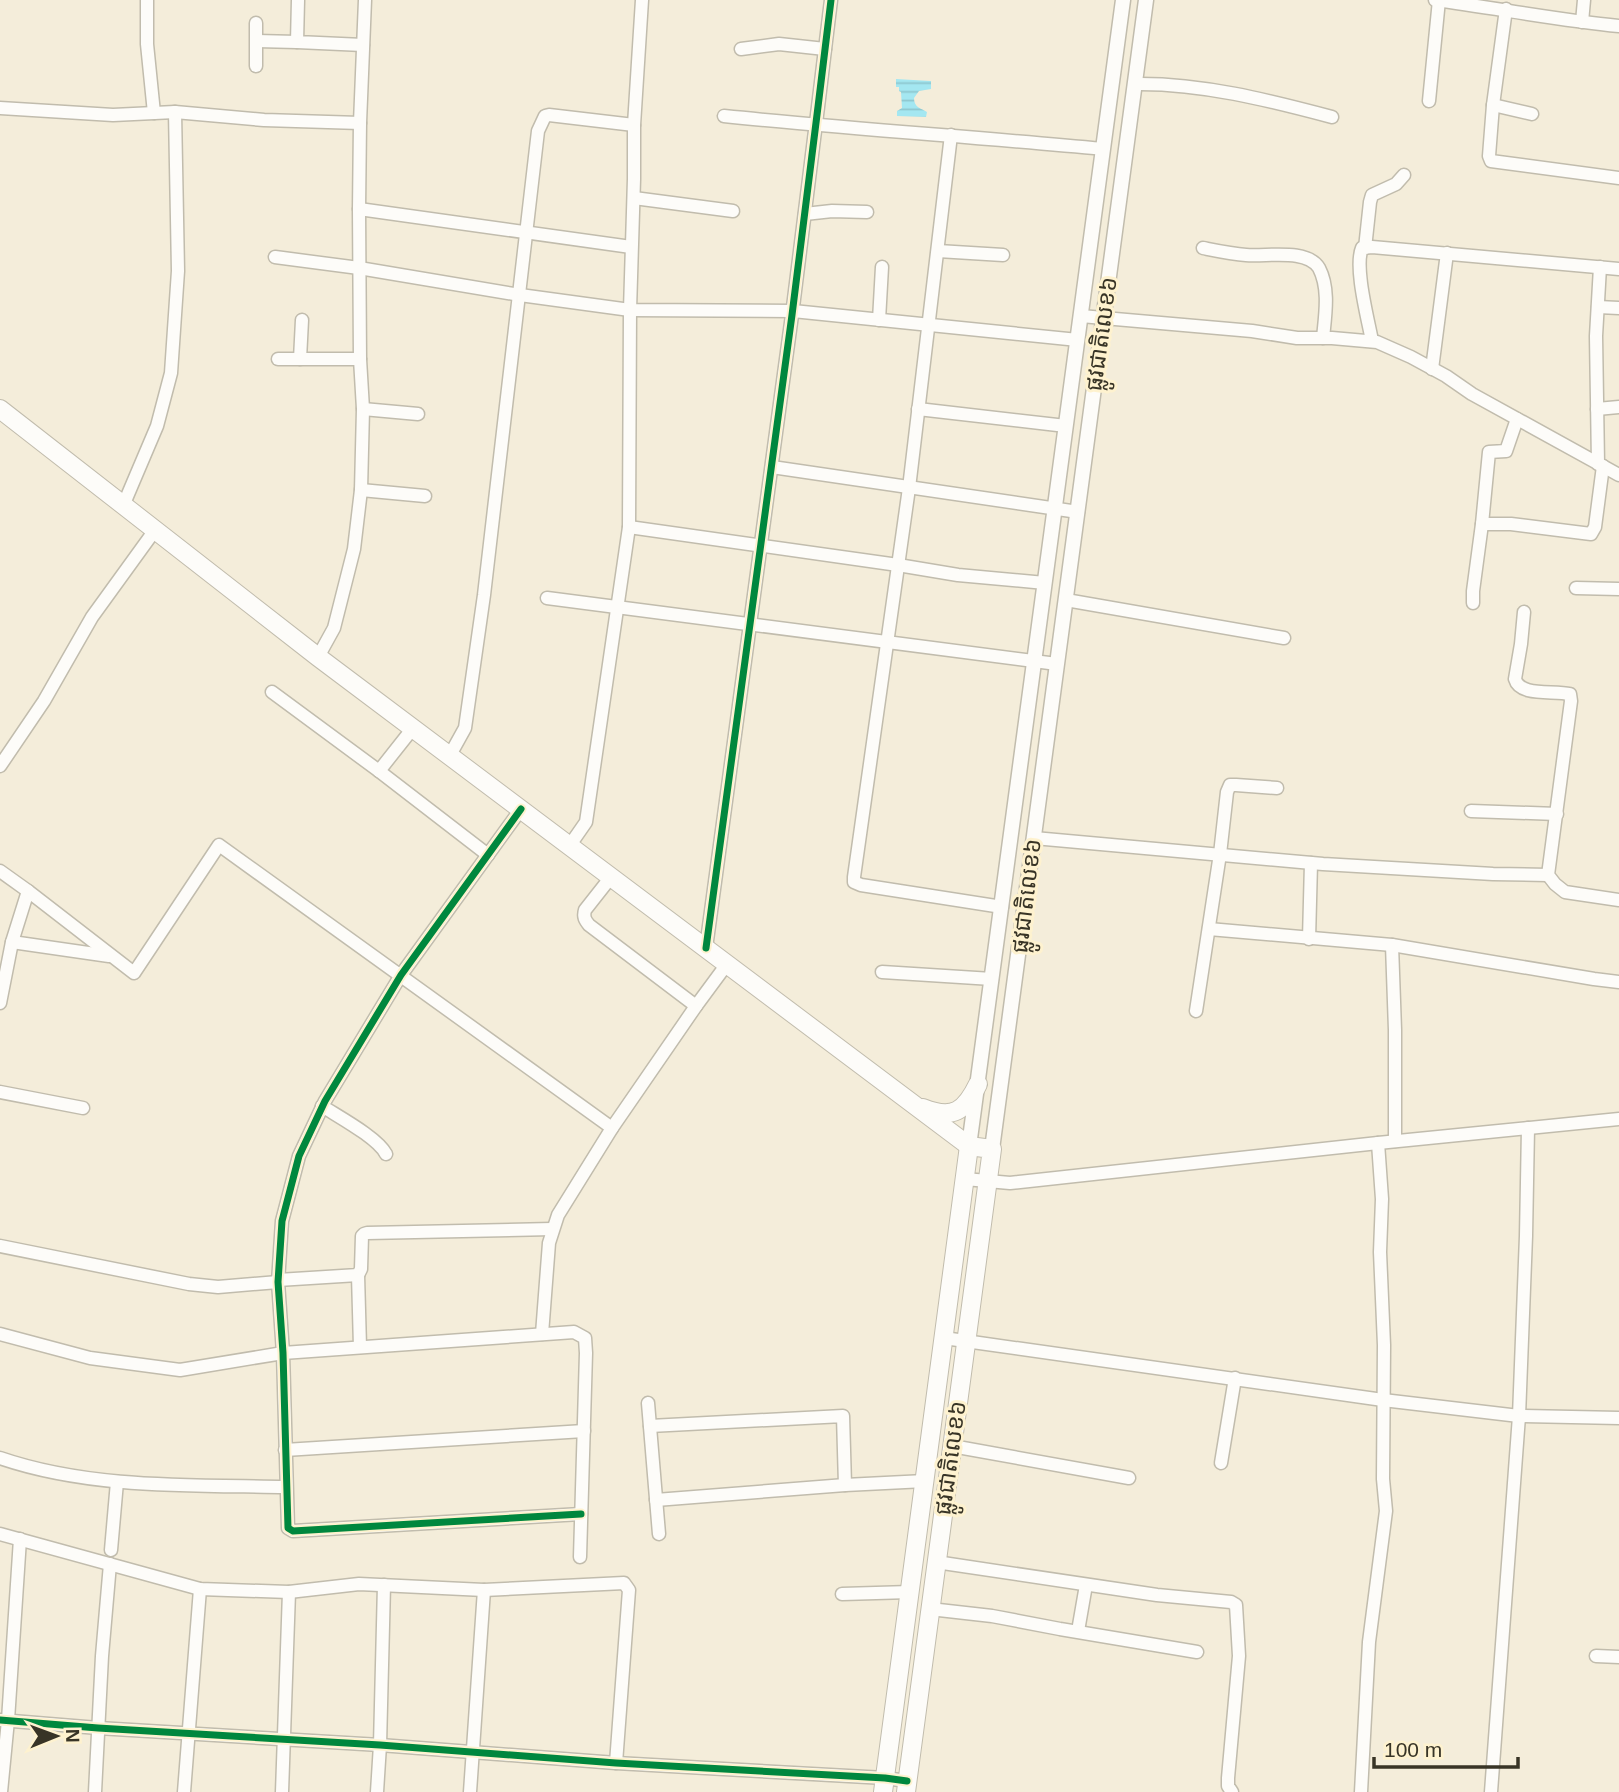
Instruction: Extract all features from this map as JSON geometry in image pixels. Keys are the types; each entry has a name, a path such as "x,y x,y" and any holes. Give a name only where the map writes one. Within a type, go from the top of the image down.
{"highway":[{"path":"0,409 318,657 969,1146 992,1149"},
{"path":"912,1103 935,1113 959,1110 970,1101 978,1084"},
{"name":"ផ្លូវជាតិលេខ៦","path":"884,1785 969,1146"},
{"name":"ផ្លូវជាតិលេខ៦","path":"906,1787 992,1149"}],"main road":[{"name":"ផ្លូវជាតិលេខ៦","path":"969,1146 1124,0"},
{"name":"ផ្លូវជាតិលេខ៦","path":"992,1149 1146,0"}],"street":[{"path":"147,0 147,44 154,113"},
{"path":"297,42 298,0"},
{"path":"318,657 334,628 354,549 361,490 363,409 359,209 365,0"},
{"path":"570,845 586,821 629,527 634,125 642,0"},
{"path":"706,948 793,311 831,0"},
{"path":"1429,101 1437,0 1619,26"},
{"path":"1582,22 1584,0"},
{"path":"1506,9 1493,105 1489,156 1491,161 1619,178"},
{"path":"256,23 256,66"},
{"path":"257,41 363,45"},
{"path":"741,49 779,44 825,49"},
{"path":"1135,84 1196,87 1332,117"},
{"path":"1493,105 1532,114"},
{"path":"0,108 113,115 175,113 264,121 360,123"},
{"path":"123,506 157,426 171,373 178,271 175,113"},
{"path":"450,755 465,728 484,594 538,131 545,116 550,115 634,125"},
{"path":"724,116 1103,149"},
{"path":"951,135 909,488 853,877 854,883 861,885 1002,907"},
{"path":"1365,248 1372,195 1396,184 1404,175"},
{"path":"634,198 733,211"},
{"path":"359,209 631,247"},
{"path":"805,214 832,211 867,212"},
{"path":"1203,248 1248,255 1288,255 1304,258 1317,265 1326,298 1324,338"},
{"path":"1372,341 1360,263 1360,250 1365,248 1619,269"},
{"path":"938,251 1003,255"},
{"path":"1432,369 1447,253"},
{"path":"275,257 630,310 793,311 1078,340"},
{"path":"879,320 882,267"},
{"path":"1482,524 1511,524 1591,534 1595,527 1601,465 1597,409 1600,267"},
{"path":"1598,307 1619,308"},
{"path":"1081,316 1252,331 1297,338 1372,341 1411,357 1619,475"},
{"path":"300,359 302,320"},
{"path":"278,359 360,359"},
{"path":"1597,409 1619,407"},
{"path":"363,409 418,414"},
{"path":"918,409 1066,426"},
{"path":"1473,603 1472,591 1489,452 1506,451 1517,419"},
{"path":"772,467 1078,512"},
{"path":"361,490 425,496"},
{"path":"629,527 958,575 1045,583"},
{"path":"0,766 44,701 92,617 155,530"},
{"path":"1576,588 1619,589"},
{"path":"547,598 1057,664"},
{"path":"1066,600 1284,638"},
{"path":"1524,612 1516,684 1527,691 1570,694 1571,701 1548,875 1565,892 1619,900"},
{"path":"272,692 488,855"},
{"path":"379,771 412,728"},
{"path":"1196,1011 1227,792 1230,785 1277,788"},
{"path":"522,809 401,975 322,1106 299,1156 282,1222 278,1281 288,1528 293,1531 581,1514"},
{"path":"1471,811 1557,814"},
{"path":"1034,838 1311,863 1548,875"},
{"path":"0,871 134,973 219,845 612,1128"},
{"path":"1309,939 1311,863"},
{"path":"611,877 585,910 585,920 696,1006"},
{"path":"0,1003 12,942 28,891"},
{"path":"1209,929 1392,945 1619,982"},
{"path":"12,942 112,956"},
{"path":"1392,945 1395,1141"},
{"path":"542,1334 549,1243 558,1215 612,1128 727,964"},
{"path":"882,972 992,979"},
{"path":"0,1092 83,1108"},
{"path":"322,1106 374,1140 386,1154"},
{"path":"965,1179 1010,1184 1619,1119"},
{"path":"1491,1792 1519,1416 1528,1128"},
{"path":"1361,1792 1369,1642 1386,1511 1383,1479 1384,1345 1380,1252 1382,1199 1378,1143"},
{"path":"360,1347 358,1275 361,1273 364,1234 552,1229"},
{"path":"0,1246 189,1284 218,1287 358,1275"},
{"path":"0,1334 90,1358 180,1370 283,1353 574,1332 585,1338 586,1353 580,1557"},
{"path":"944,1338 1383,1400 1519,1416 1618,1418 1619,1432"},
{"path":"1221,1463 1235,1378"},
{"path":"648,1403 659,1534"},
{"path":"650,1426 843,1416 845,1485"},
{"path":"285,1450 584,1431"},
{"path":"952,1446 1129,1478"},
{"path":"0,1458 65,1474 117,1482 286,1487"},
{"path":"656,1500 925,1481"},
{"path":"111,1550 117,1482"},
{"path":"0,1535 200,1589 289,1592 384,1584 484,1591 626,1584 629,1590 616,1763"},
{"path":"1,1792 4,1720 20,1539"},
{"path":"936,1562 1157,1595 1231,1602 1236,1605 1239,1656 1228,1778 1228,1786 1232,1792"},
{"path":"95,1792 110,1564"},
{"path":"377,1792 384,1584"},
{"path":"1078,1631 1086,1585"},
{"path":"184,1792 200,1589"},
{"path":"470,1792 484,1591"},
{"path":"282,1792 289,1592"},
{"path":"842,1594 910,1592"},
{"path":"930,1609 992,1616 1197,1652"},
{"path":"1596,1656 1619,1657"},
{"path":"4,1720 380,1745 906,1787"}],"water":[{"path":"896,79 931,81 931,89 919,91 914,98 917,106 927,112 926,117 897,116 897,111 902,108 901,92 899,87 896,87"}],"cycle path":[{"path":"706,948 792,315 831,0"},
{"path":"521,809 401,975 325,1101 299,1156 282,1221 278,1282 283,1353 288,1528 293,1531 581,1514"},
{"path":"0,1720 907,1781"}]}
